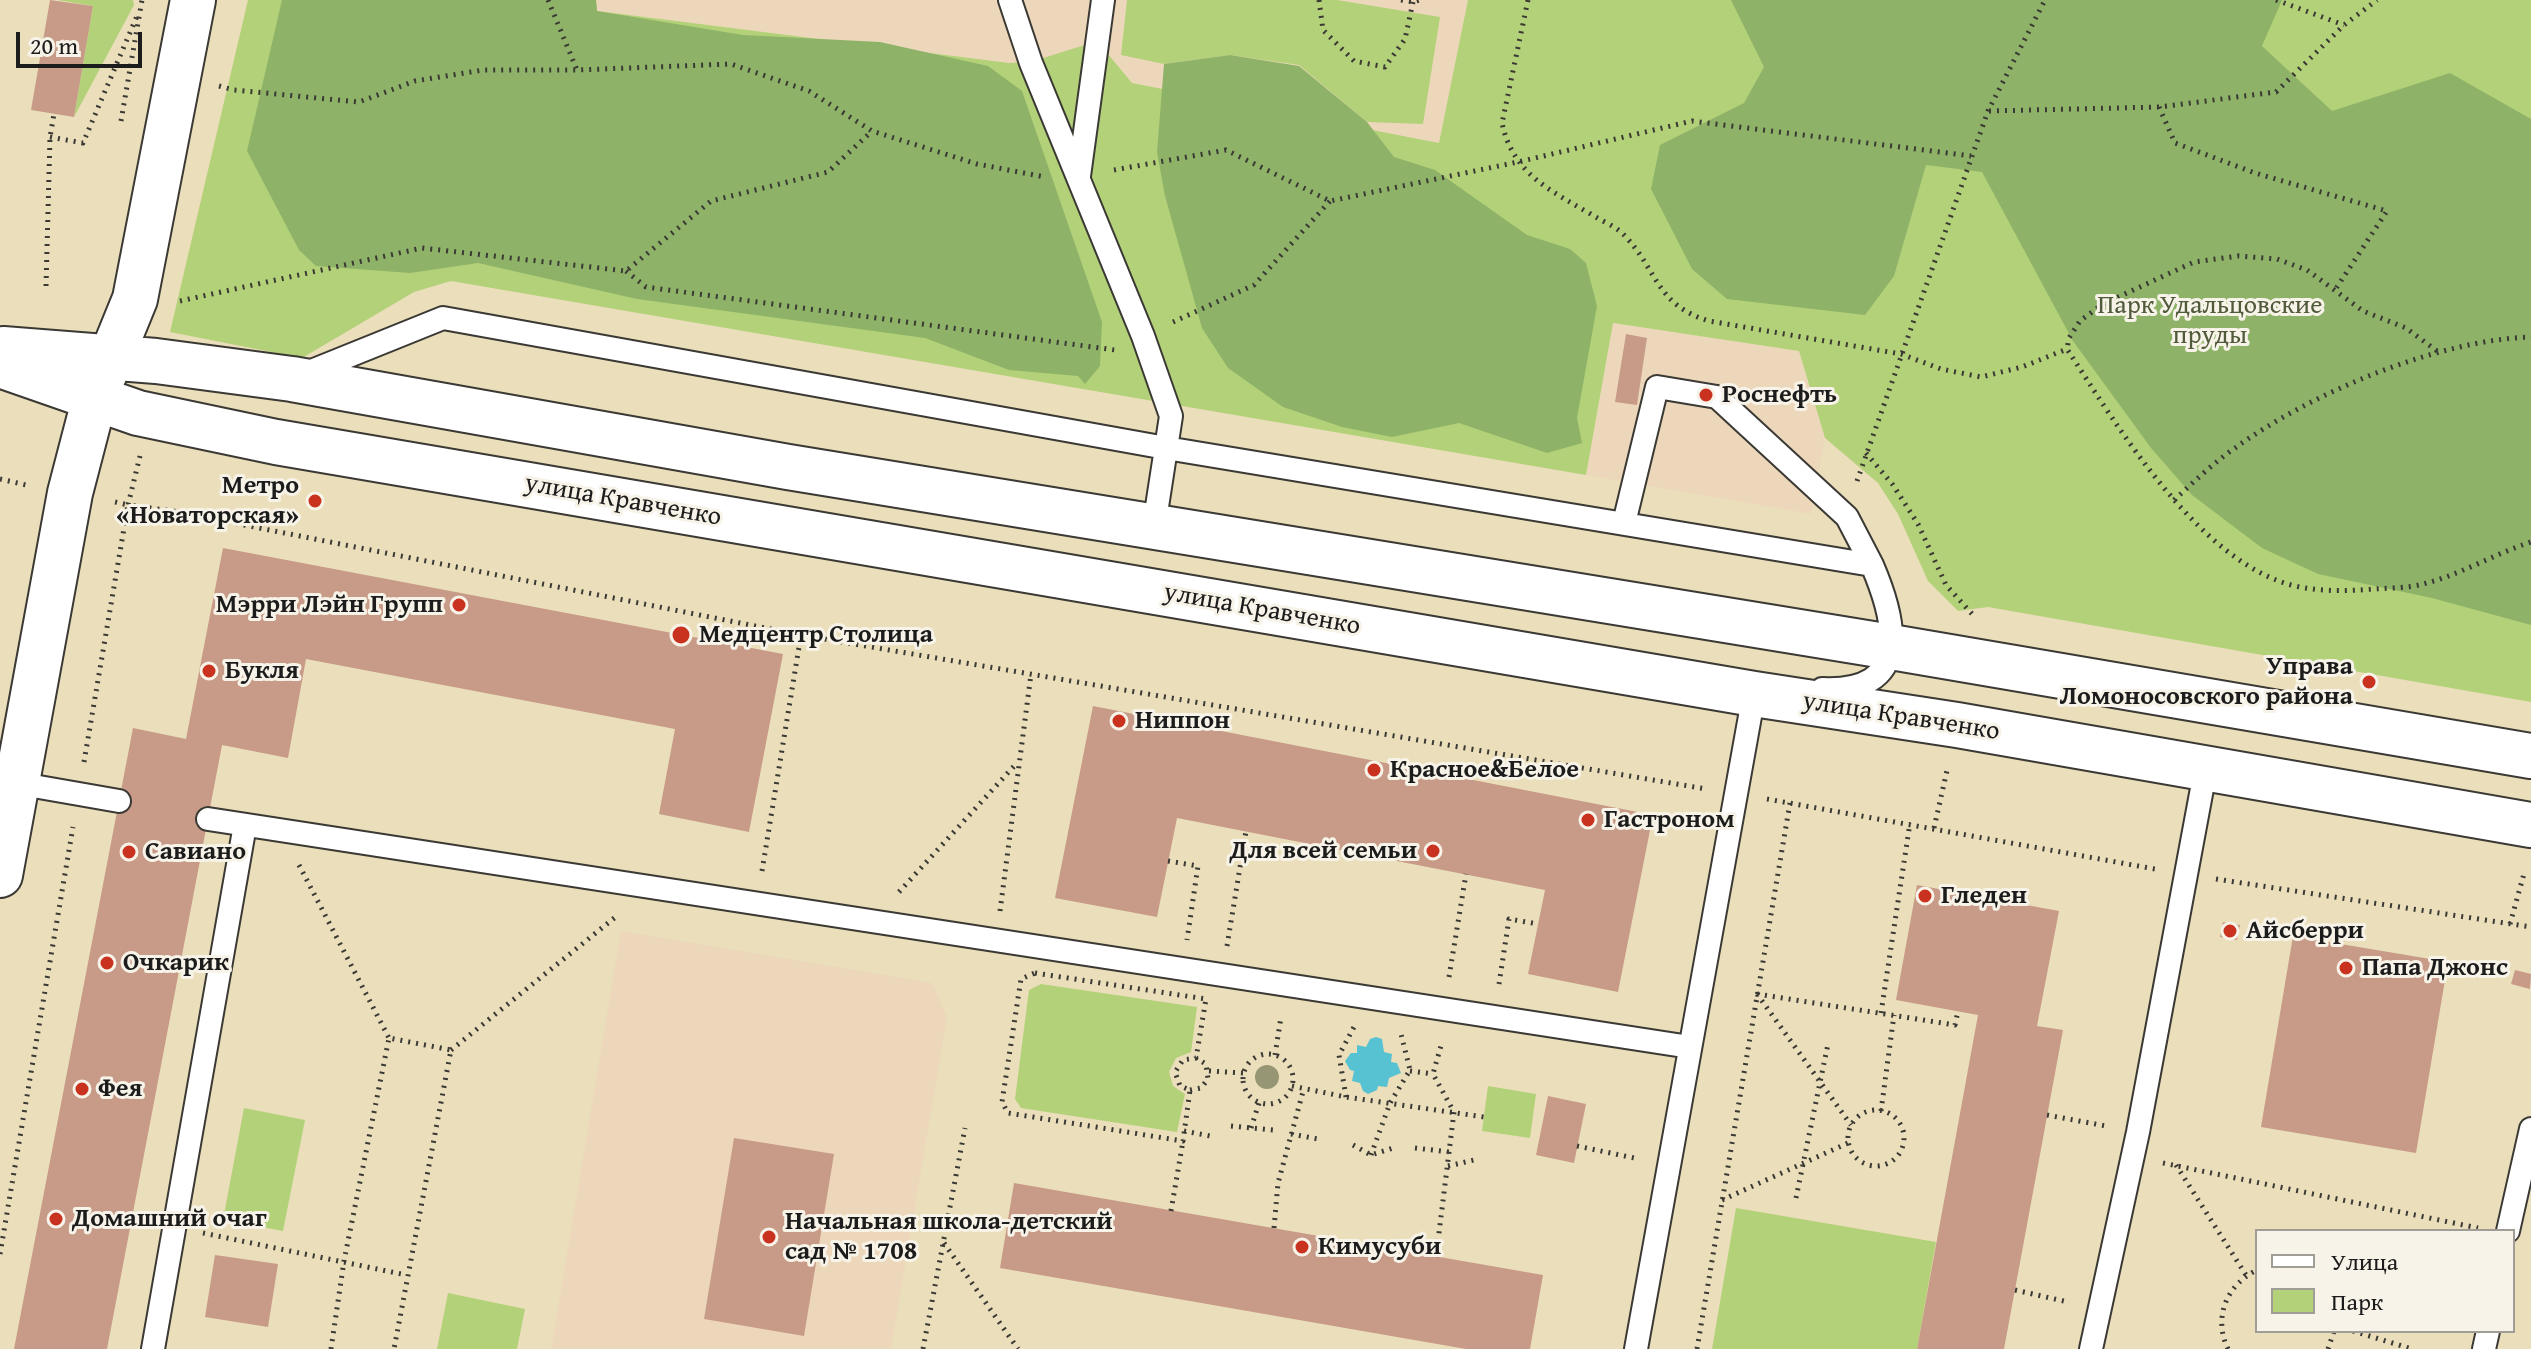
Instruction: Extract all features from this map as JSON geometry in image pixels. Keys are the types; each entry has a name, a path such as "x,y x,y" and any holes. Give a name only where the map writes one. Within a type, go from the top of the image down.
{"street":[{"path":"0,875 70,493 102,378 135,299 193,0"},
{"name":"улица Кравченко","path":"0,349 102,378 138,413 276,442 1754,694 2030,737 2531,825"},
{"name":"улица Кравченко","path":"0,365 102,378 156,361 292,379 788,467 1891,647 2531,756"},
{"path":"2030,737 2040,711 2055,701 2069,699 2258,710"}],"lane":[{"path":"1010,0 1031,63 1143,336 1171,416 1154,526"},
{"path":"1078,177 1103,0"},
{"path":"292,379 443,318 1166,448 1872,565"},
{"path":"1624,523 1657,387 1717,397 1847,517 1886,598 1892,628 1887,665 1878,676 1863,685 1838,690 1685,682"},
{"path":"1636,1349 1754,694"},
{"path":"2091,1349 2138,1132 2206,767"},
{"path":"16,783 119,801"},
{"path":"208,819 1690,1047"},
{"path":"153,1349 245,825"},
{"path":"2508,1229 2531,1129"}],"path":[{"path":"50,137 83,143 141,7 139,0"},
{"path":"548,0 577,70"},
{"path":"1319,0 1323,30 1354,61 1385,67 1405,39 1413,2"},
{"path":"1401,0 1420,0"},
{"path":"1528,0 1502,123 1506,143 1518,162 1544,186 1622,233 1637,250 1670,301 1691,316 1901,354 1941,369 1981,377 2022,367 2067,349"},
{"path":"1847,517 1866,453 1988,111 2045,0"},
{"path":"2276,0 2344,25"},
{"path":"1988,111 2159,107 2276,92 2344,25 2377,0"},
{"path":"214,85 234,90 359,102 415,81 483,70 731,64 809,91 872,131 977,164 1060,180 1226,150 1330,201"},
{"path":"2159,107 2175,143 2255,173 2387,211 2335,290"},
{"path":"46,286 50,137 54,114"},
{"path":"1143,336 1254,285 1330,201 1518,162 1692,121 1971,156"},
{"path":"626,271 711,201 828,172 872,131"},
{"path":"168,304 422,248 626,271 646,287 1119,351"},
{"path":"2437,351 2406,328 2363,311 2307,270 2277,259 2238,256 2194,262 2103,304 2080,321 2069,338 2067,349 2116,423 2174,500 2203,531 2251,567 2292,585 2334,592 2422,584 2531,542"},
{"path":"2174,500 2234,448 2293,412 2366,378 2437,351 2531,337"},
{"path":"1866,453 1893,485 1918,524 1946,585 1979,622"},
{"path":"128,505 173,511 801,635 1910,823 2186,875 2531,927"},
{"path":"757,902 801,635"},
{"path":"996,939 1031,674"},
{"path":"873,921 1017,763"},
{"path":"1934,828 1949,763"},
{"path":"1697,1349 1790,803"},
{"path":"1881,1013 1910,823"},
{"path":"281,829 389,1038 344,1261 331,1349"},
{"path":"1222,975 1246,831"},
{"path":"1168,861 1198,866 1183,969"},
{"path":"2510,924 2525,870"},
{"path":"1444,1009 1466,874"},
{"path":"394,1349 451,1050 653,887"},
{"path":"1494,1017 1509,919 1538,924"},
{"path":"1183,1141 1008,1113 1002,1102 1021,979 1035,973 1206,999 1196,1058"},
{"path":"1757,994 1955,1025 1958,1011"},
{"path":"1757,994 1851,1125"},
{"path":"1275,1055 1282,1011"},
{"path":"1881,1111 1894,1015"},
{"path":"1346,1097 1339,1055 1356,1022"},
{"path":"1371,1155 1390,1103 1410,1070 1399,1029"},
{"path":"1436,1257 1454,1112 1433,1074 1444,1036"},
{"path":"389,1038 451,1050"},
{"path":"1796,1198 1828,1044"},
{"path":"1275,1055 1287,1064 1293,1078 1292,1086 1283,1100 1267,1105 1247,1094 1243,1073 1259,1056 1275,1055"},
{"path":"1196,1058 1204,1062 1209,1071 1205,1084 1199,1090 1190,1090 1180,1086 1175,1072 1183,1060 1196,1058"},
{"path":"1410,1070 1433,1074"},
{"path":"1209,1071 1243,1073"},
{"path":"1292,1086 1484,1117"},
{"path":"1274,1228 1278,1183 1304,1088"},
{"path":"1171,1211 1190,1090"},
{"path":"1251,1128 1259,1103"},
{"path":"1881,1111 1897,1120 1904,1136 1899,1154 1892,1161 1874,1166 1857,1159 1848,1143 1851,1125 1864,1113 1881,1111"},
{"path":"2047,1115 2138,1132"},
{"path":"1231,1126 1273,1130"},
{"path":"923,1349 965,1128"},
{"path":"1184,1131 1210,1136"},
{"path":"1291,1134 1318,1139"},
{"path":"1722,1200 1848,1143"},
{"path":"1353,1145 1371,1155 1393,1148"},
{"path":"1577,1146 1669,1165"},
{"path":"1415,1148 1450,1152"},
{"path":"2133,1157 2480,1228"},
{"path":"1448,1166 1474,1160"},
{"path":"2176,1165 2246,1275"},
{"path":"174,1228 406,1275"},
{"path":"944,1243 1018,1349"},
{"path":"2228,1349 2221,1326 2223,1307 2232,1289 2255,1271"},
{"path":"2015,1290 2100,1309"},
{"path":"2360,1333 2412,1349"}],"shaded area":[{"path":"596,0 1468,0 1440,143 1132,83 1098,42 1031,63 1009,63 597,11"},
{"name":"Роснефть","path":"1613,323 1799,351 1825,438 1811,514 1586,475"},
{"path":"621,931 932,983 947,1017 891,1349 551,1349"}],"green space":[{"path":"58,0 133,0 134,5 74,117 93,6"},
{"name":"Парк Удальцовские пруды","path":"248,0 596,0 597,11 1009,63 1032,61 1098,42 1132,83 1439,143 1468,0 2531,0 2531,702 1988,607 1958,611 1928,581 1898,514 1878,483 1825,438 1799,351 1613,323 1586,475 451,281 414,292 302,358 170,332"},
{"path":"282,0 596,0 597,11 743,35 880,42 988,66 1022,91 1102,322 1100,366 1085,384 1078,376 1009,370 925,338 637,299 478,263 410,273 316,266 299,250 247,151"},
{"path":"1127,0 1337,0 1440,17 1423,124 1367,122 1299,65 1230,55 1164,64 1121,55"},
{"path":"1731,0 2282,0 2262,46 2332,111 2450,73 2531,119 2531,625 2432,598 2318,574 2262,548 2192,495 2151,448 2073,341 1982,172 1926,165 1894,276 1865,315 1727,299 1692,269 1651,189 1660,145 1744,103 1764,67"},
{"path":"1230,55 1299,66 1367,122 1394,157 1435,170 1527,235 1570,249 1586,263 1597,306 1577,418 1582,443 1547,453 1459,423 1392,437 1342,427 1283,407 1228,368 1202,328 1165,196 1157,152 1164,64"},
{"path":"1041,984 1197,1007 1191,1052 1176,1058 1169,1072 1173,1086 1185,1094 1177,1132 1021,1108 1015,1099 1029,990"},
{"path":"1488,1086 1536,1094 1530,1138 1482,1131"},
{"path":"244,1108 305,1120 283,1231 223,1220"},
{"path":"1736,1208 1936,1242 1917,1349 1712,1349"},
{"path":"448,1293 525,1309 517,1349 437,1349"}],"water":[{"path":"1370,1039 1382,1039 1384,1052 1392,1054 1391,1062 1397,1063 1401,1073 1389,1078 1387,1087 1378,1086 1377,1090 1368,1094 1360,1083 1352,1081 1354,1071 1345,1061 1351,1053 1357,1053 1357,1045 1366,1047"}],"building":[{"path":"50,0 93,6 74,117 31,110"},
{"path":"1626,334 1647,338 1637,405 1615,402"},
{"path":"223,548 783,654 749,832 659,814 675,729 306,659 288,758 222,745 107,1349 14,1349 133,728 186,739"},
{"path":"1093,706 1653,815 1618,992 1528,974 1545,890 1177,818 1157,917 1055,898"},
{"path":"1917,885 2059,911 2037,1026 2063,1030 2004,1349 1917,1349 1978,1015 1896,1000"},
{"name":"Айсберри","path":"2223,922 2240,925 2237,940 2220,937"},
{"path":"2293,936 2448,962 2416,1153 2261,1127"},
{"path":"2515,970 2531,974 2530,989 2511,984"},
{"path":"1548,1096 1586,1104 1574,1163 1536,1155"},
{"name":"Начальная школа-детский сад № 1708","path":"734,1138 834,1154 804,1336 704,1319"},
{"path":"1014,1183 1543,1275 1530,1349 1466,1349 1000,1268"},
{"path":"215,1255 278,1264 268,1327 205,1317"}],"place":[{"name":"Роснефть","path":"1706,395"},
{"name":"Метро «Новаторская»","path":"315,501"},
{"name":"Мэрри Лэйн Групп","path":"459,605"},
{"name":"Медцентр Столица","path":"681,635"},
{"name":"Букля","path":"209,671"},
{"name":"Управа Ломоносовского района","path":"2369,682"},
{"name":"Ниппон","path":"1119,721"},
{"name":"Красное&Белое","path":"1374,770"},
{"name":"Гастроном","path":"1588,820"},
{"name":"Для всей семьи","path":"1433,851"},
{"name":"Савиано","path":"129,852"},
{"name":"Гледен","path":"1925,896"},
{"name":"Айсберри","path":"2230,931"},
{"name":"Очкарик","path":"107,963"},
{"name":"Папа Джонс","path":"2346,968"},
{"name":"Фея","path":"82,1089"},
{"name":"Домашний очаг","path":"56,1219"},
{"name":"Начальная школа-детский сад № 1708","path":"769,1237"},
{"name":"Кимусуби","path":"1302,1247"}]}
